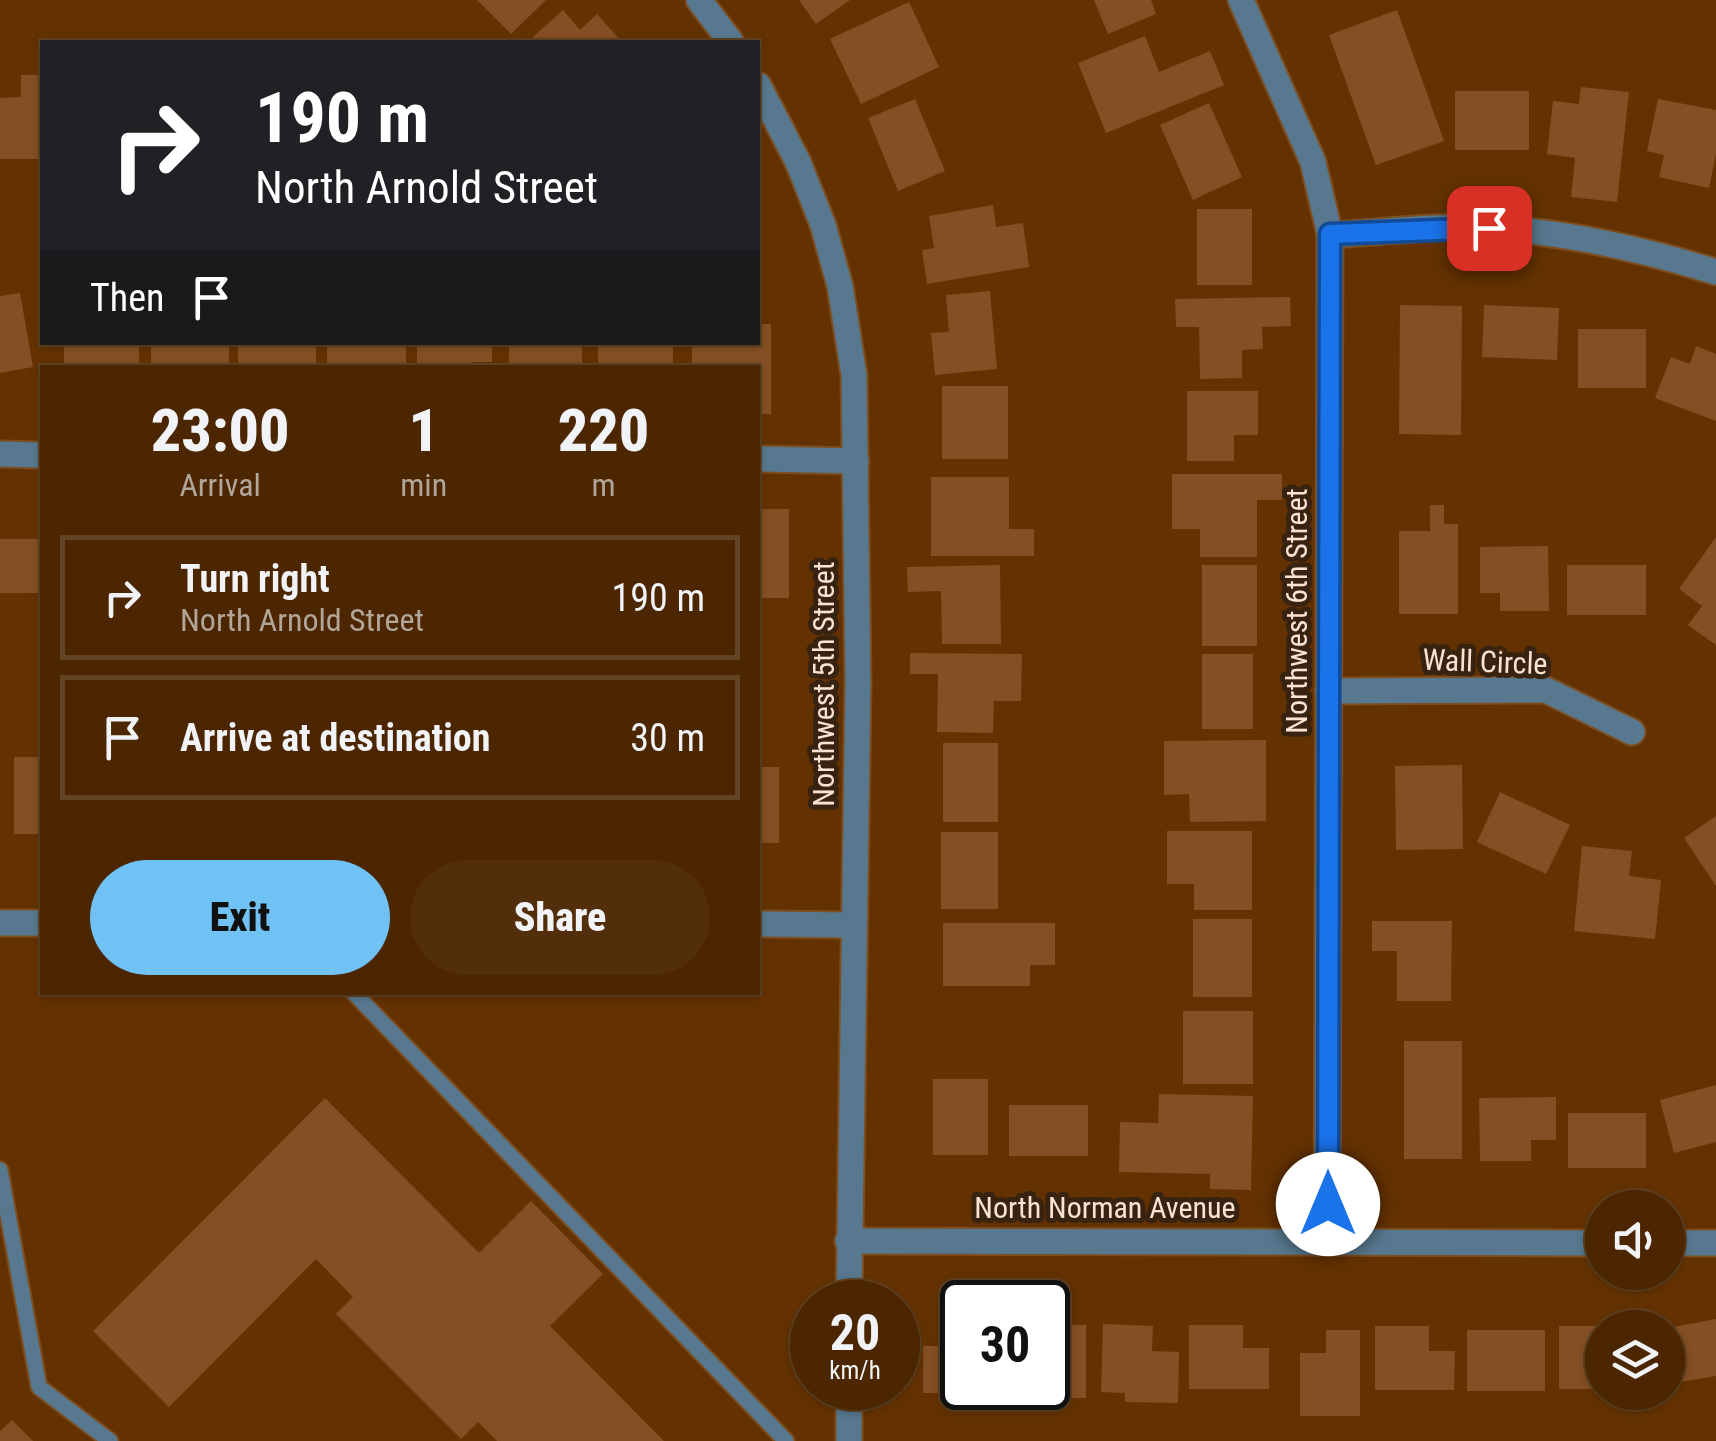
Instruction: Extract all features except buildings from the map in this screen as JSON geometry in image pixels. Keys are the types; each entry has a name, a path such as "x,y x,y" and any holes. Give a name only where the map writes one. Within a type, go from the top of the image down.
{"street":[{"path":"699,0 729,40"},
{"name":"Northwest 6th Street","path":"1241,0 1313,162 1330,234 1328,1241"},
{"name":"Northwest 5th Street","path":"760,89 798,162 823,224 840,286 854,375 854,924 849,1280"},
{"path":"1330,234 1489,228 1521,231 1649,252 1716,272"},
{"path":"0,454 40,455"},
{"path":"760,459 856,461"},
{"name":"Wall Circle","path":"1328,691 1546,690 1632,732"},
{"path":"0,923 40,923"},
{"path":"760,924 854,924"},
{"name":"North Norman Avenue","path":"848,1241 1585,1243"},
{"path":"1685,1243 1716,1243"},
{"path":"849,1410 849,1441"}],"lane":[{"path":"356,995 786,1441"},
{"path":"0,1170 39,1387 110,1441"}],"route":[{"path":"1328,1204 1330,234 1489,228"}]}
